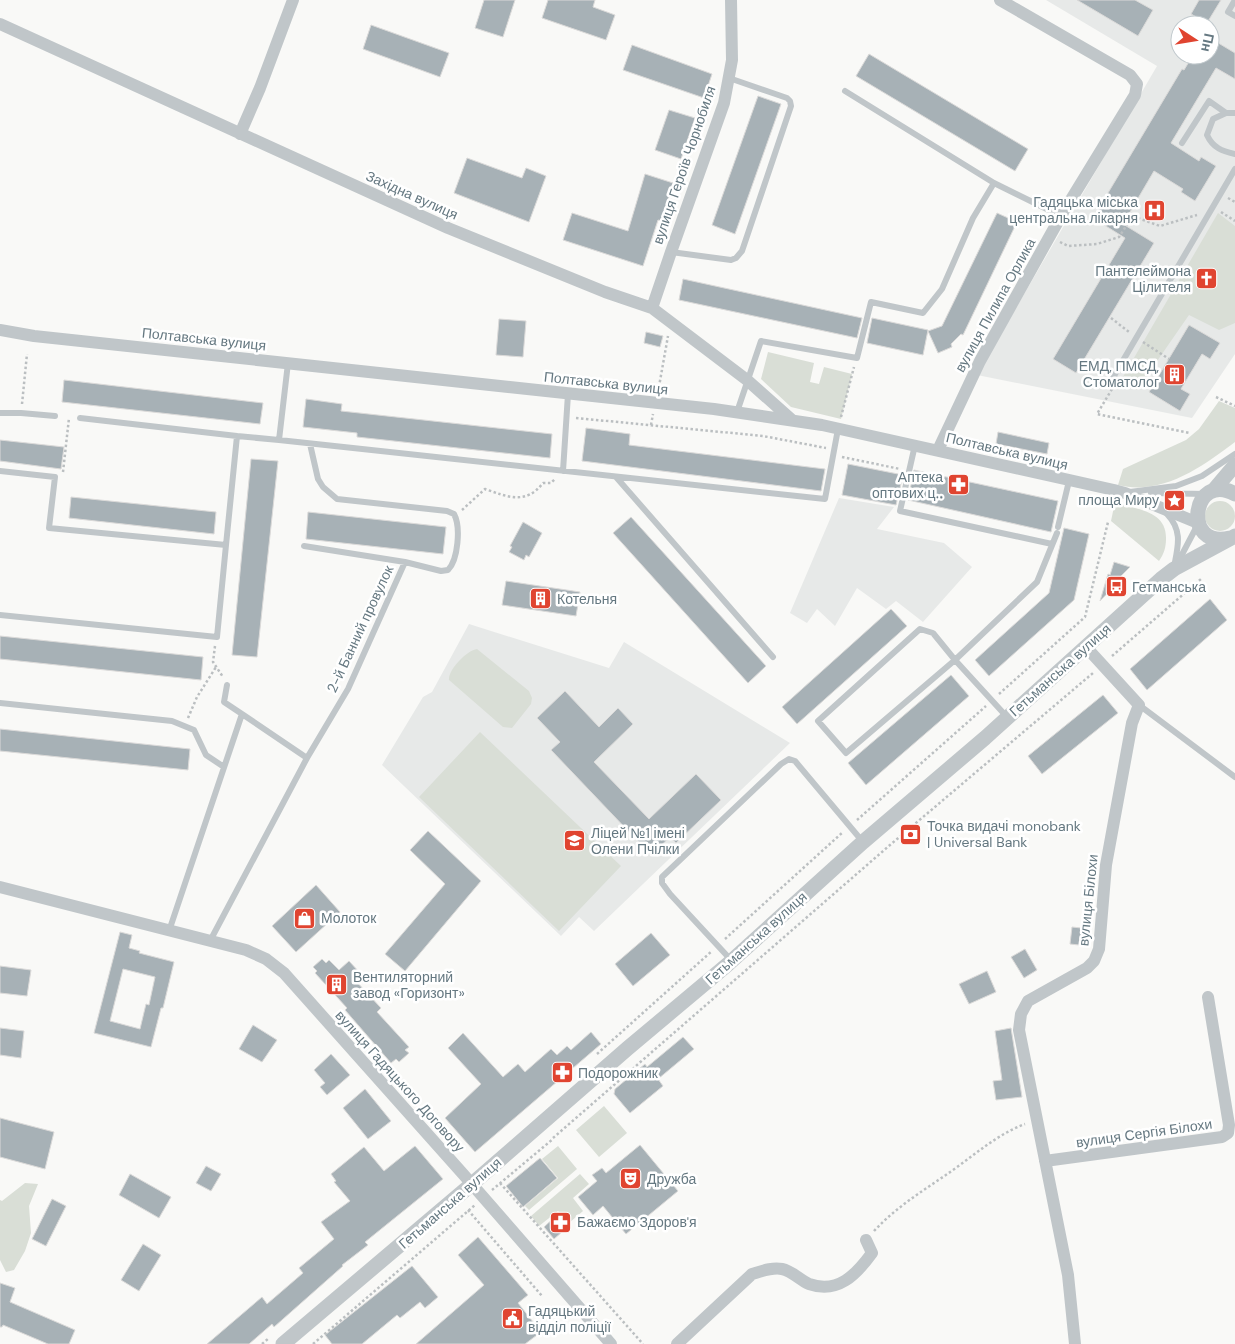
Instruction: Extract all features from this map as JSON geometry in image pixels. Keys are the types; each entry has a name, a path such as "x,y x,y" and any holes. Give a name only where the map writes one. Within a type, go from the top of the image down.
{"street":[{"path":"240,134 260,88 293,0"},
{"name":"вулиця Героїв Чорнобиля","path":"652,308 670,252 724,103 732,60 731,0"},
{"name":"вулиця Пилипа Орлика","path":"938,450 980,361 1061,216 1135,96 1137,84 1130,75 1000,0"},
{"name":"Західна вулиця","path":"0,24 448,228 605,292 652,308 747,380 792,420"},
{"name":"Полтавська вулиця","path":"0,330 34,336 656,403 792,420 838,428 1125,493 1198,523"},
{"path":"1234,536 1221,540 1207,535 1198,523 1196,515 1202,500 1235,465"},
{"path":"1210,493 1227,490 1235,494"},
{"name":"Гетьманська вулиця","path":"283,1344 732,961 863,842 1008,718 1174,569 1234,536"},
{"path":"1086,646 1139,705"},
{"name":"вулиця Білохи","path":"1075,1344 1068,1274 1019,1030 1021,1014 1028,1001 1087,968 1094,961 1099,949 1106,865 1132,723 1139,705"},
{"name":"вулиця Гадяцького Договору","path":"0,886 246,950 266,960 284,973 612,1344"},
{"name":"вулиця Сергія Білохи","path":"1045,1161 1222,1137 1228,1133 1229,1125 1208,997"},
{"path":"678,1344 752,1274 760,1271 783,1269 808,1283 828,1288 842,1284 865,1263 872,1253 866,1240"}],"lane":[{"path":"1235,0 1228,12 1235,16"},
{"path":"670,252 731,260 736,258 742,251 791,106 787,98 729,78"},
{"path":"845,91 994,183 1061,216"},
{"path":"1182,143 1209,101 1226,112 1235,113"},
{"path":"1226,112 1213,119 1207,135 1211,144 1220,150 1235,154"},
{"path":"1113,381 1235,169"},
{"path":"737,412 761,341 857,358 871,302 923,313 942,289 973,218 994,183"},
{"path":"279,440 288,363"},
{"path":"564,471 568,394"},
{"path":"0,413 55,416"},
{"path":"80,418 825,500 838,428"},
{"path":"0,615 217,637 237,436"},
{"path":"304,546 405,562 441,571 448,570 453,564 459,528 454,514 447,511 337,499 323,487 318,479 310,444"},
{"path":"915,445 900,511 1052,544"},
{"path":"1125,493 1176,486 1202,476 1235,454"},
{"path":"0,471 54,477 49,528 226,545"},
{"path":"616,477 773,657"},
{"path":"1008,718 955,660 933,633 920,629 818,721 846,753 955,660 1037,582 1057,530 1069,480"},
{"path":"1125,493 1210,493"},
{"path":"1160,508 1174,522 1178,530 1178,547 1174,569"},
{"path":"1174,569 1198,523"},
{"name":"2-й Банний провулок","path":"210,941 307,758 348,689 405,562"},
{"path":"228,685 224,702 307,758"},
{"path":"0,703 172,721 194,730 206,755 224,767"},
{"path":"1139,705 1235,777"},
{"path":"170,931 242,714"},
{"path":"732,961 670,894 662,883 662,878 781,764 789,759 795,761 863,842"}],"path":[{"path":"1222,203 1226,197 1235,202"},
{"path":"1218,210 1235,221"},
{"path":"1050,236 1068,246 1097,244 1119,237 1128,223 1136,217 1160,226 1210,211"},
{"path":"1111,318 1138,339 1169,359"},
{"path":"651,425 671,322"},
{"path":"21,413 28,354"},
{"path":"838,428 857,358"},
{"path":"1113,381 1098,414 1190,433"},
{"path":"1216,397 1235,406"},
{"path":"55,416 80,418"},
{"path":"567,417 763,436 909,471"},
{"path":"54,477 63,478 70,418"},
{"path":"454,514 468,506 486,489 510,498 522,497 537,491 543,482 551,483 564,471"},
{"path":"313,1344 500,1184 890,844 1201,579"},
{"path":"217,637 213,662 228,685"},
{"path":"185,726 197,697 216,667"},
{"path":"866,1240 886,1217 994,1139 1014,1128 1037,1119"},
{"path":"500,1184 643,1344"},
{"path":"468,1210 542,1296"}],"shaded area":[{"name":"Гадяцька міська центральна лікарня","path":"1046,0 1235,0 1235,354 1192,418 977,375 1157,66"},
{"path":"1218,213 1235,226 1235,323 1219,330 1189,315 1137,390 1120,382"},
{"path":"768,352 814,363 810,382 819,384 824,367 852,374 841,419 791,407 761,379"},
{"path":"1219,401 1235,408 1235,442 1209,461 1166,483 1134,487 1118,485 1123,469 1186,440 1199,429"},
{"path":"839,498 894,507 877,529 944,543 972,567 923,622 896,601 886,609 857,588 835,626 817,609 807,623 790,613"},
{"path":"1220,501 1231,505 1235,516 1231,527 1220,531 1209,527 1205,516 1209,505"},
{"path":"1115,502 1149,513 1161,522 1165,529 1166,542 1159,561 1111,521"},
{"name":"Ліцей №1 імені Олени Пчілки","path":"469,624 609,668 624,642 790,743 594,931 579,917 561,936 382,765 423,697 432,692"},
{"path":"477,649 529,691 532,698 531,704 512,728 503,727 449,680 452,671 459,661 468,653"},
{"path":"480,732 621,866 559,931 419,797"},
{"path":"604,1106 627,1133 599,1157 576,1130"},
{"path":"558,1146 577,1169 529,1210 525,1206 558,1178 542,1159"},
{"path":"580,1174 589,1184 573,1198 583,1211 569,1223 558,1211 539,1226 531,1216"},
{"path":"25,1183 38,1184 29,1206 31,1233 25,1251 14,1270 6,1272 0,1260 0,1200 2,1201"}],"building":[{"path":"484,0 515,0 503,37 475,28"},
{"path":"548,0 595,0 593,7 615,15 606,40 542,18"},
{"path":"1077,0 1135,0 1153,10 1138,36"},
{"path":"1199,0 1221,0 1212,15 1191,14"},
{"path":"371,25 449,53 440,77 363,49"},
{"path":"1220,44 1235,53 1235,79 1216,68 1171,143 1199,161 1201,157 1216,166 1195,201 1181,192 1183,189 1154,171 1123,224 1154,243 1076,373 1053,359 1125,238 1093,218 1182,69 1184,70 1187,65 1220,65"},
{"path":"632,45 712,74 704,98 623,70"},
{"path":"869,54 1028,149 1015,171 856,76"},
{"path":"758,96 781,104 735,234 712,225"},
{"path":"669,110 695,118 681,159 655,150"},
{"path":"467,158 522,178 526,168 546,176 529,222 454,193"},
{"path":"645,174 673,183 662,221 658,220 643,266 563,240 572,213 628,231"},
{"path":"997,213 1017,222 963,335 961,334 951,344 952,347 938,353 928,331 942,326"},
{"path":"683,279 862,318 857,338 679,300"},
{"path":"872,318 928,330 923,355 867,343"},
{"path":"499,319 526,321 523,357 496,355"},
{"name":"ЕМД, ПМСД, Стоматолог","path":"1189,325 1220,343 1210,359 1202,354 1181,389 1190,394 1180,411 1149,392"},
{"path":"646,332 663,336 660,347 644,343"},
{"path":"64,380 263,403 260,424 62,402"},
{"path":"306,399 342,404 341,411 552,434 550,458 357,437 357,433 303,427"},
{"path":"586,428 630,434 629,445 825,469 821,491 582,461"},
{"path":"998,432 1049,443 1047,454 996,444"},
{"path":"0,440 64,447 61,469 0,461"},
{"path":"251,459 278,461 257,657 232,655"},
{"path":"848,464 903,475 896,505 842,495"},
{"path":"914,470 1058,501 1051,532 908,500"},
{"path":"71,497 216,512 214,534 69,518"},
{"path":"308,512 446,527 443,554 306,539"},
{"path":"631,517 766,666 748,683 613,533"},
{"path":"523,522 542,533 529,557 526,555 524,560 509,552 512,547 510,546"},
{"path":"1064,528 1089,534 1074,600 989,676 975,660 1049,593"},
{"path":"1114,562 1130,567 1100,601 1108,574 1110,575"},
{"name":"Котельня","path":"506,581 580,592 576,616 502,605"},
{"path":"1210,599 1227,620 1147,690 1130,669"},
{"path":"891,609 907,626 797,724 782,707"},
{"path":"0,636 203,657 201,680 0,659"},
{"path":"951,675 969,696 866,785 848,763"},
{"path":"565,691 599,727 618,708 633,724 594,762 649,819 696,774 721,800 676,843 670,837 651,855 551,750 560,742 537,718"},
{"path":"1103,695 1118,713 1042,774 1028,756"},
{"path":"0,729 190,749 188,770 0,751"},
{"path":"428,831 481,881 405,971 385,954 445,884 410,850"},
{"path":"316,885 340,912 296,952 272,926"},
{"path":"1072,927 1090,929 1088,946 1070,944"},
{"path":"120,932 132,935 129,948 140,951 139,953 174,962 151,1047 94,1033","holes":["123,969 155,977 149,1005 146,1004 140,1029 110,1021"]},
{"path":"651,933 670,955 633,986 615,964"},
{"path":"1025,949 1037,970 1024,978 1011,957"},
{"path":"322,959 326,963 329,960 339,970 349,961 360,973 354,979 381,1008 377,1012 409,1047 405,1050 409,1053 399,1062 396,1059 391,1063 345,1010 347,1008 315,973 317,971 313,967"},
{"path":"0,966 31,970 27,996 0,993"},
{"path":"987,971 996,992 969,1004 959,984"},
{"path":"253,1025 277,1040 262,1062 239,1049"},
{"path":"0,1028 24,1031 21,1058 0,1055"},
{"path":"1011,1028 1022,1097 996,1100 993,1081 1002,1080 995,1031"},
{"path":"591,1032 601,1044 475,1152 445,1118 481,1084 448,1048 463,1033 503,1077 518,1064 525,1072 551,1049 557,1055 567,1046 571,1050"},
{"path":"683,1037 694,1049 658,1079 663,1086 630,1113 614,1094 615,1089 645,1064 647,1067"},
{"path":"331,1054 350,1075 327,1095 320,1087 325,1083 314,1070"},
{"path":"365,1089 391,1121 368,1139 343,1108"},
{"path":"0,1118 54,1132 45,1169 0,1157"},
{"path":"640,1145 678,1191 626,1234 603,1206 593,1215 578,1197 597,1181 592,1175 602,1168 606,1173"},
{"path":"415,1146 443,1179 365,1242 368,1245 342,1265 274,1327 272,1324 249,1344 207,1344 262,1297 267,1304 303,1273 299,1268 334,1239 321,1222 350,1201 334,1182 336,1181 331,1174 364,1147 384,1171"},
{"path":"540,1158 557,1178 523,1207 506,1186"},
{"path":"206,1166 221,1174 211,1191 196,1183"},
{"path":"130,1174 171,1197 159,1218 119,1195"},
{"path":"52,1199 66,1206 46,1246 32,1239"},
{"path":"559,1213 570,1225 554,1239 544,1227"},
{"path":"478,1237 528,1295 518,1303 541,1332 525,1344 416,1344 484,1285 458,1255"},
{"path":"143,1244 161,1255 139,1291 121,1280"},
{"path":"412,1266 438,1297 425,1308 420,1302 400,1318 397,1315 362,1344 332,1344 325,1335"},
{"path":"0,1283 15,1288 10,1302 75,1330 69,1344 48,1344 3,1325 0,1327"}],"place":[{"name":"Гадяцька міська центральна лікарня","path":"1154,210"},
{"name":"Пантелеймона Цілителя","path":"1207,279"},
{"name":"ЕМД, ПМСД, Стоматолог","path":"1175,374"},
{"name":"Аптека оптових ц‥","path":"959,485"},
{"name":"площа Миру","path":"1175,500"},
{"name":"Гетманська","path":"1116,587"},
{"name":"Котельня","path":"541,599"},
{"name":"Точка видачі monobank | Universal Bank","path":"911,834"},
{"name":"Ліцей №1 імені Олени Пчілки","path":"575,841"},
{"name":"Молоток","path":"305,918"},
{"name":"Вентиляторний завод «Горизонт»","path":"337,985"},
{"name":"Подорожник","path":"562,1073"},
{"name":"Дружба","path":"631,1179"},
{"name":"Бажаємо Здоров'я","path":"561,1222"},
{"name":"Гадяцький відділ поліції","path":"512,1319"}]}
